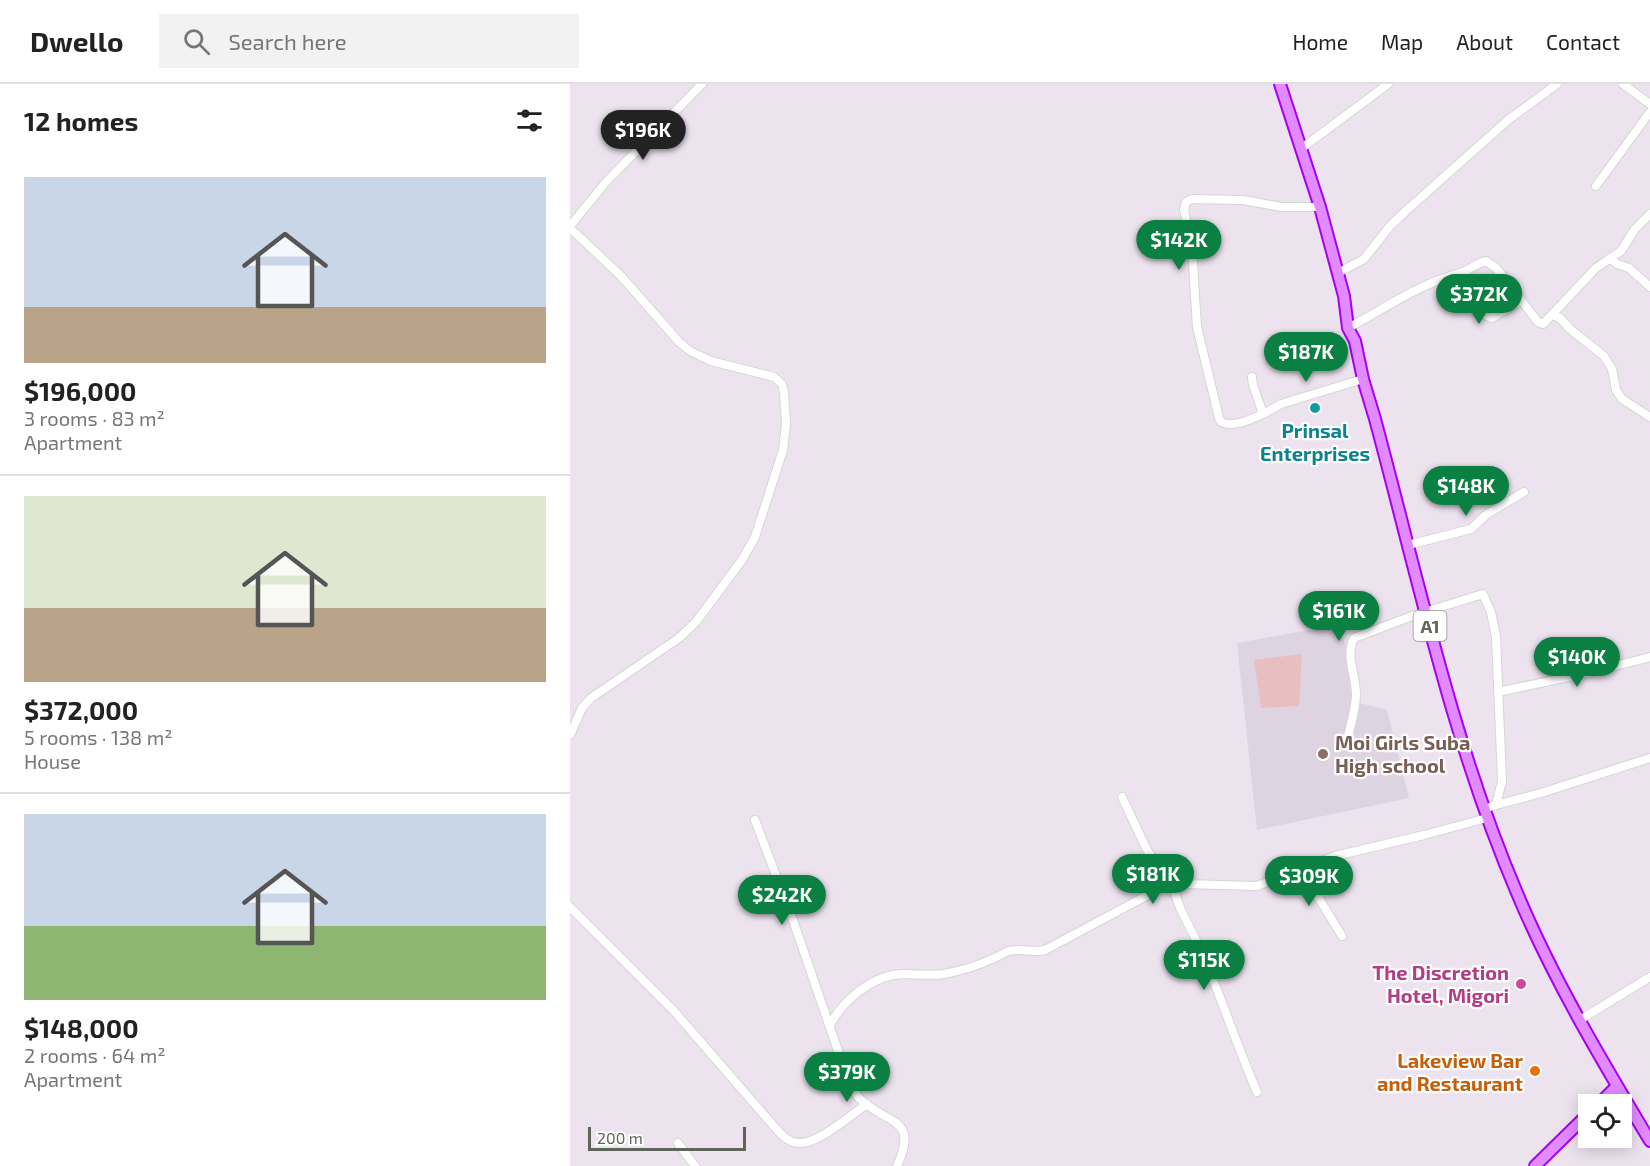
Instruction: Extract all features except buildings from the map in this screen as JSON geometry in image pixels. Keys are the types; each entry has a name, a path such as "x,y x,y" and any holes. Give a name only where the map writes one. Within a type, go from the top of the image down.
{"highway":[{"name":"A1","path":"1280,84 1320,207 1344,297 1348,328 1355,341 1363,379 1455,720 1485,813 1517,894 1580,1020 1648,1135"},
{"path":"1609,1094 1617,1086"},
{"path":"1535,1166 1578,1124"}],"street":[{"path":"570,735 585,702 679,638 690,628 742,560 758,531 783,450 786,412 784,392 778,380 768,375 711,361 690,351 679,342 621,276 570,227 606,182 702,84"},
{"path":"1302,148 1388,84"},
{"path":"1338,273 1364,259 1397,219 1508,120 1557,84"},
{"path":"1623,84 1650,104"},
{"path":"1596,186 1650,112"},
{"path":"1320,207 1282,207 1243,200 1192,199 1186,202 1184,210 1192,248 1197,327 1219,418 1227,425 1249,420 1281,404 1363,379"},
{"path":"1348,328 1415,289 1462,272 1483,261 1487,261 1496,268 1520,301 1541,324 1553,315 1596,268 1621,250 1635,229 1650,214"},
{"path":"1610,258 1632,271 1650,287"},
{"path":"1462,272 1487,316 1492,318 1520,301"},
{"path":"1553,315 1560,318 1604,356 1612,369 1616,390 1622,399 1650,417"},
{"path":"1252,377 1252,385 1263,414"},
{"path":"1408,545 1466,531 1487,514 1524,492"},
{"path":"1347,741 1356,694 1351,651 1354,638 1481,594 1485,596 1496,637 1502,781 1496,804"},
{"path":"1498,692 1650,657"},
{"path":"830,1025 838,1012 850,1000 883,978 903,974 931,976 944,974 978,965 1011,951 1045,950 1149,893 1171,885 1257,886 1335,856 1424,835 1485,813 1496,804 1541,793 1650,758"},
{"path":"1122,797 1146,848 1177,898 1204,957 1257,1092"},
{"path":"755,820 847,1077 859,1097 894,1121 906,1136 906,1143 897,1166"},
{"path":"1305,867 1307,879 1342,936"},
{"path":"570,907 674,1011 787,1139 798,1143 806,1142 828,1131 867,1104"},
{"path":"1580,1020 1650,977"},
{"path":"678,1143 695,1166"}],"shaded area":[{"name":"Moi Girls Suba High school","path":"1337,625 1345,644 1352,701 1387,710 1409,798 1257,830 1237,643"},
{"path":"1302,654 1299,706 1261,708 1254,660"}],"place":[{"name":"Prinsal Enterprises","path":"1315,408"},
{"name":"Moi Girls Suba High school","path":"1323,754"},
{"name":"The Discretion Hotel, Migori","path":"1521,984"},
{"name":"Lakeview Bar and Restaurant","path":"1535,1071"}]}
